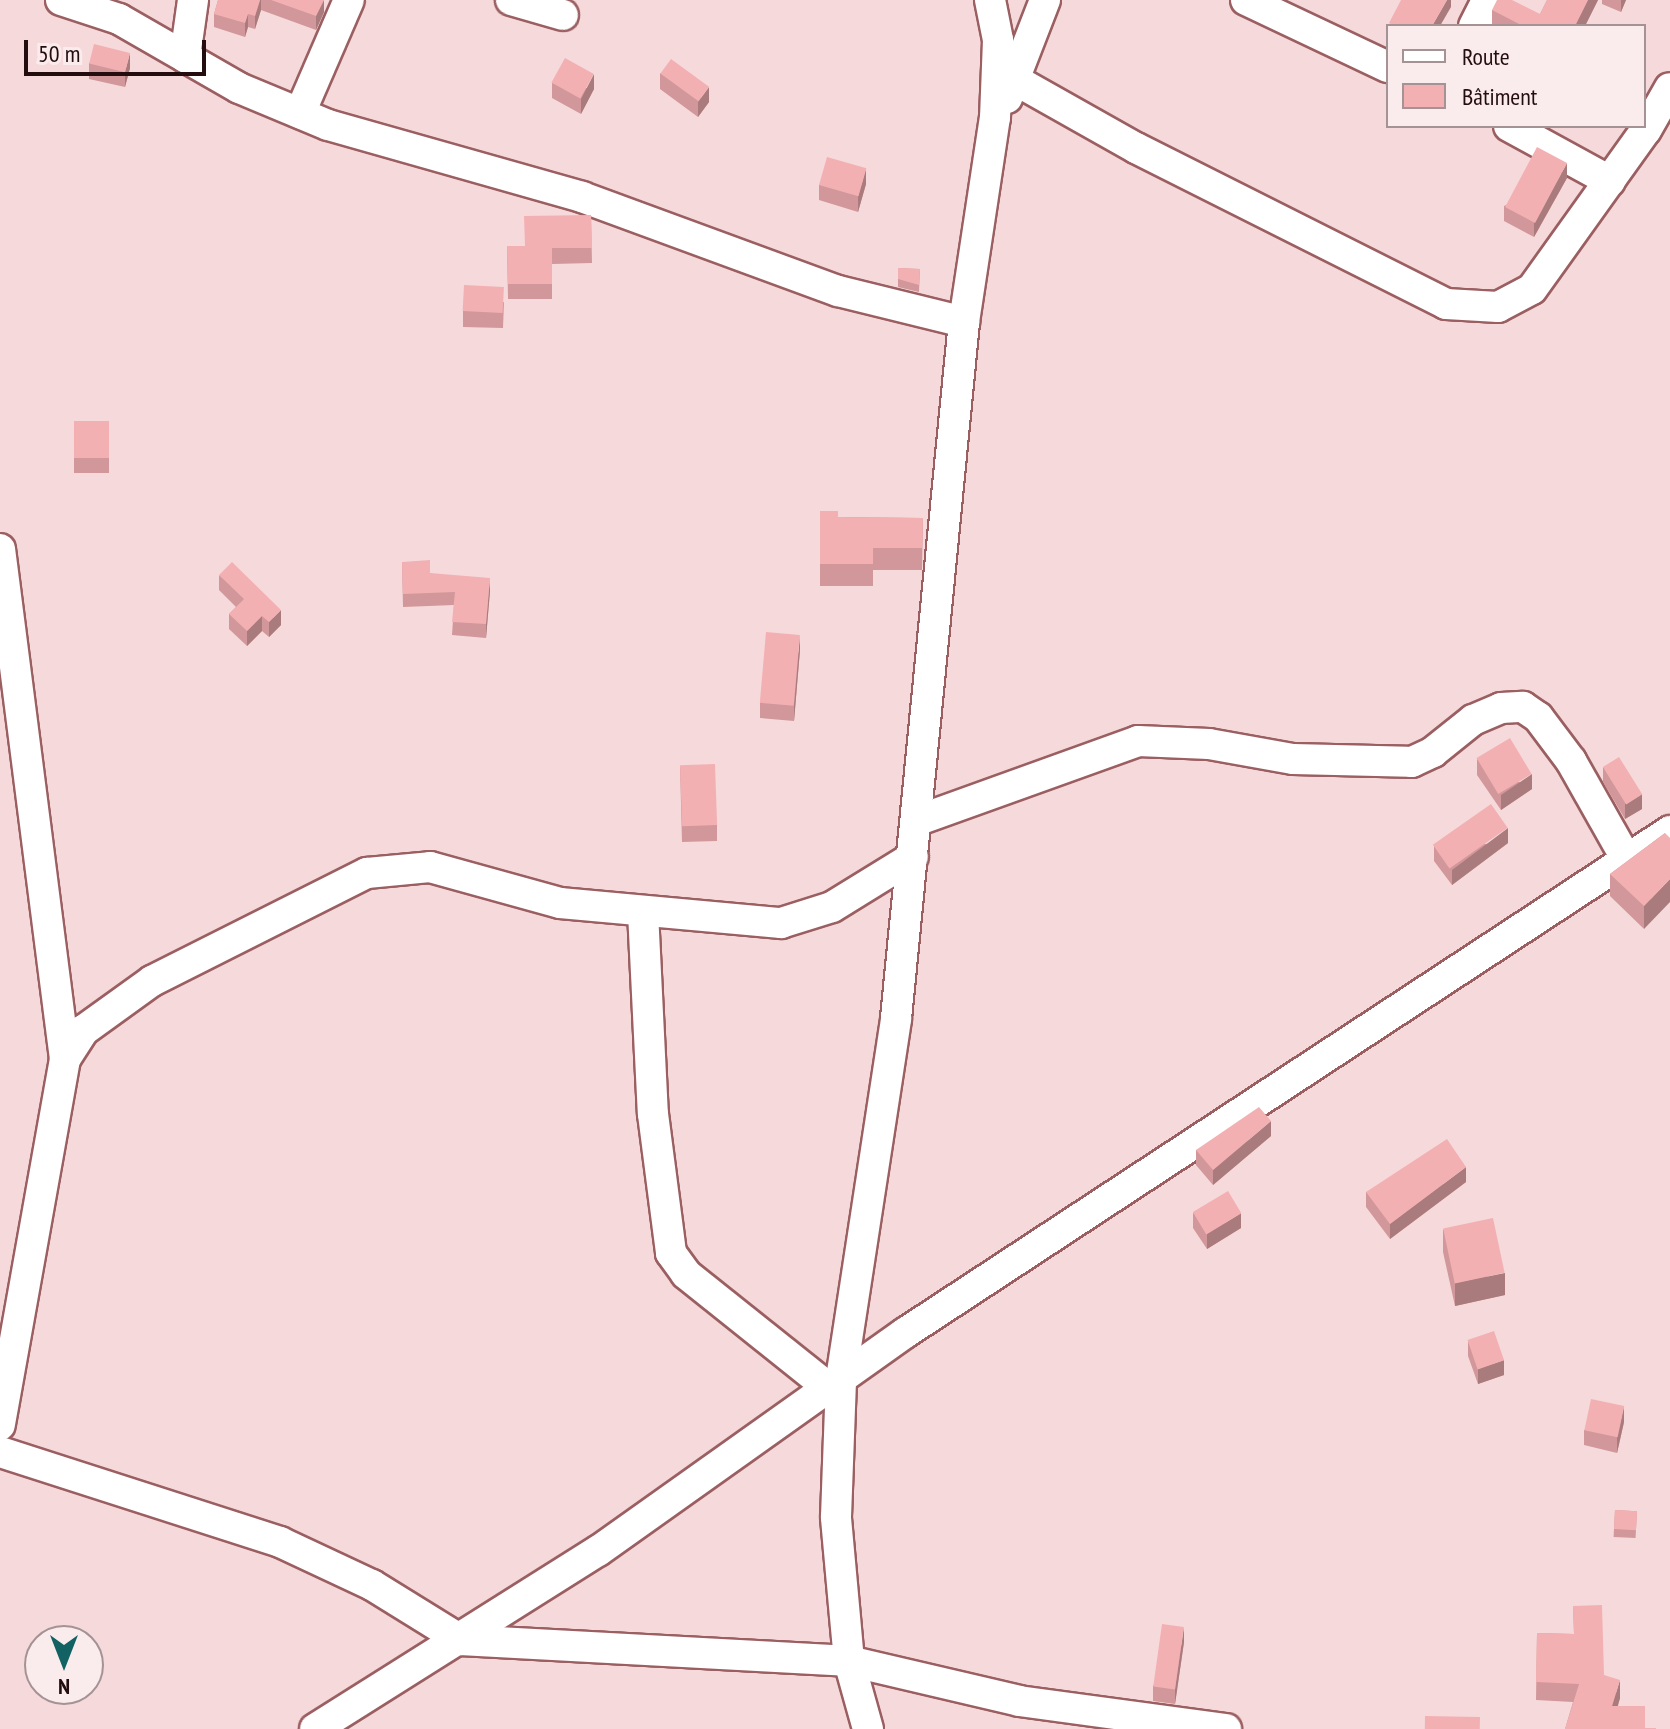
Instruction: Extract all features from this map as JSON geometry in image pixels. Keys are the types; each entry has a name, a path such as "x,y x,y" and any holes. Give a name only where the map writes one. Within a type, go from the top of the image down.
{"street":[{"path":"61,0 119,19 239,88 300,113 582,197 838,291 964,322"},
{"path":"185,57 193,0"},
{"path":"300,113 349,0"},
{"path":"511,0 563,15"},
{"path":"868,1729 849,1661 836,1517 835,1383 896,1018 964,322 995,118 998,40 990,0"},
{"path":"995,118 1017,81 1045,0"},
{"path":"1246,0 1386,66"},
{"path":"1475,24 1487,0"},
{"path":"1017,81 1136,148 1446,304 1498,307 1532,289 1644,128"},
{"path":"1646,125 1670,88"},
{"path":"1513,128 1610,181"},
{"path":"0,549 65,1059 0,1425"},
{"path":"916,821 1138,741 1209,744 1293,759 1412,762 1433,752 1473,720 1523,707 1538,717 1571,761 1627,860"},
{"path":"315,1729 461,1640 835,1383 1670,831"},
{"path":"65,1059 84,1030 152,981 367,873 430,867 560,903 781,923 832,907 913,857"},
{"path":"643,912 653,1114 671,1253 686,1274 835,1383"},
{"path":"0,1452 280,1542 372,1585 461,1640 849,1661 1019,1701 1226,1729"}],"building":[{"path":"218,0 260,0 255,16 248,14 245,23 214,14"},
{"path":"271,0 324,0 316,16"},
{"path":"1401,0 1447,0 1433,24 1389,23"},
{"path":"1497,0 1512,0 1540,14 1547,0 1588,0 1576,24 1519,24 1492,10"},
{"path":"94,44 130,53 125,72 89,63"},
{"path":"565,58 594,74 580,98 551,82"},
{"path":"671,59 709,87 698,101 660,74"},
{"path":"1537,147 1567,163 1535,223 1505,207"},
{"path":"827,157 866,168 858,196 819,185"},
{"path":"591,215 592,248 552,248 552,284 508,284 507,246 525,246 524,216"},
{"path":"898,268 920,269 919,285 898,279"},
{"path":"464,285 504,287 503,313 463,311"},
{"path":"74,421 109,421 109,458 74,458"},
{"path":"820,511 838,511 838,517 923,518 922,548 873,548 873,564 820,564"},
{"path":"430,560 430,573 490,578 486,624 452,622 455,592 403,594 402,562"},
{"path":"232,562 281,610 269,622 262,616 247,631 229,614 244,599 219,575"},
{"path":"766,632 800,635 794,706 760,703"},
{"path":"1510,738 1532,774 1498,794 1477,758"},
{"path":"1619,757 1642,794 1626,804 1603,767"},
{"path":"715,764 717,825 682,826 680,765"},
{"path":"1491,804 1508,828 1449,868 1433,845"},
{"path":"1665,833 1670,838 1670,879 1644,906 1610,874"},
{"path":"1259,1107 1271,1121 1213,1170 1196,1150"},
{"path":"1447,1139 1466,1167 1390,1224 1366,1192"},
{"path":"1228,1191 1241,1213 1206,1234 1193,1212"},
{"path":"1493,1218 1505,1273 1455,1283 1443,1229"},
{"path":"1494,1331 1504,1360 1478,1369 1468,1340"},
{"path":"1591,1399 1624,1406 1618,1437 1584,1430"},
{"path":"1615,1510 1637,1511 1636,1530 1614,1529"},
{"path":"1602,1605 1604,1675 1620,1680 1612,1706 1645,1706 1645,1728 1656,1729 1565,1729 1579,1684 1536,1682 1537,1633 1574,1634 1573,1606"},
{"path":"1162,1624 1184,1627 1175,1689 1153,1686"},
{"path":"1425,1716 1480,1717 1480,1729 1425,1729"}]}
